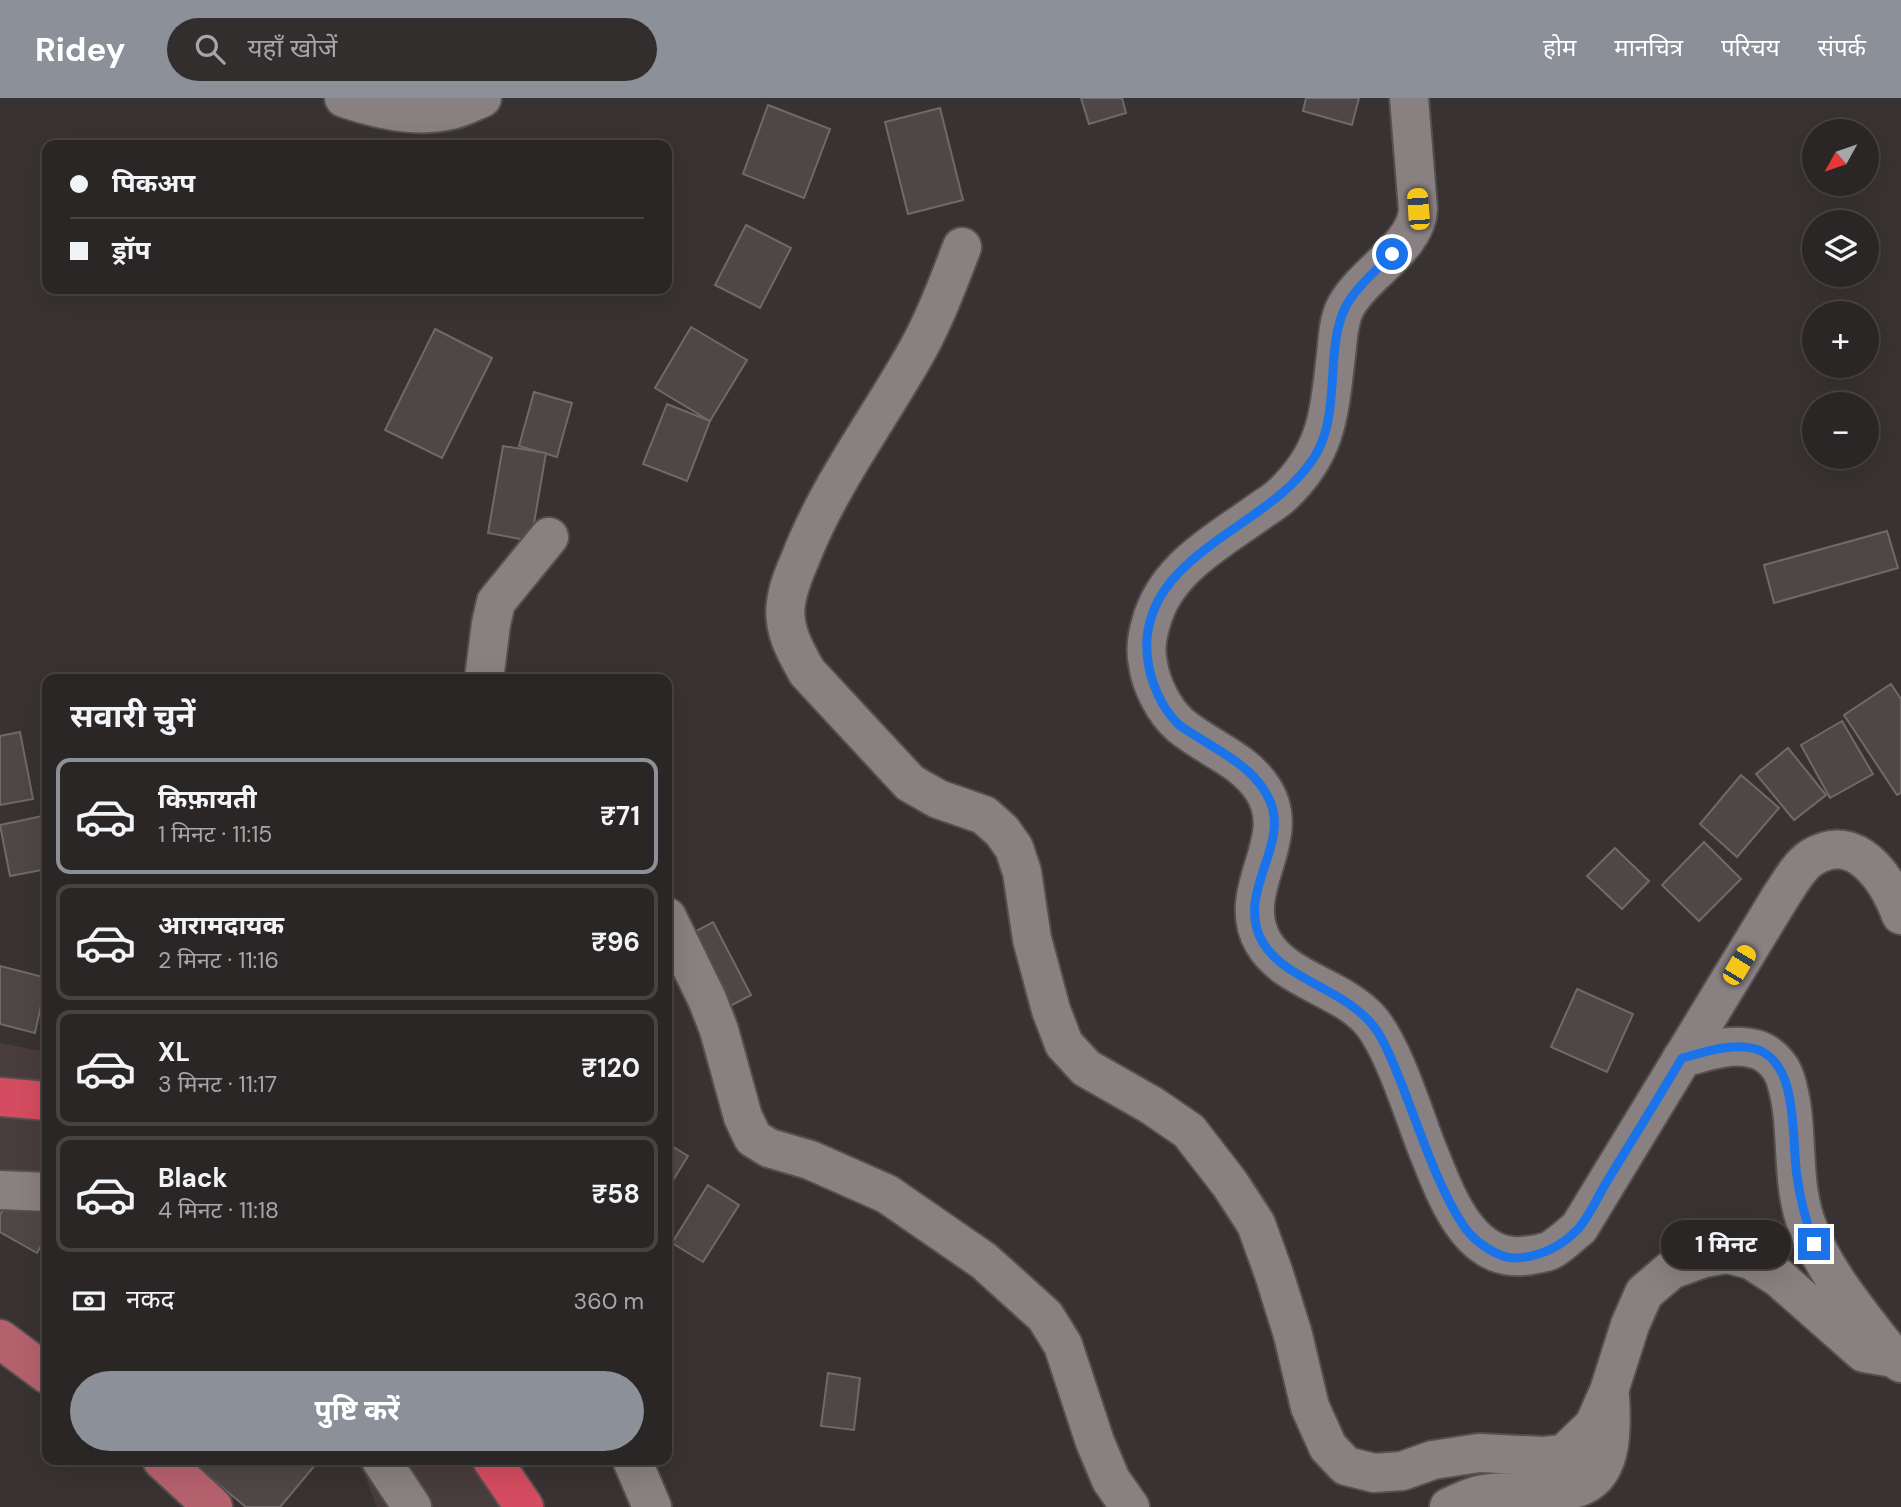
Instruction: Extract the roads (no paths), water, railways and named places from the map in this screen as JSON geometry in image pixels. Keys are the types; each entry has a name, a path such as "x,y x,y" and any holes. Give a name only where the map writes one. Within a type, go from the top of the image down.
{"highway":[{"path":"0,1097 42,1101"},
{"path":"495,1465 524,1507"}],"main road":[{"path":"0,1339 42,1370"},
{"path":"167,1465 213,1507"}],"street":[{"path":"344,98 372,108 408,113 450,111 482,98"},
{"path":"1409,98 1416,185 1416,224 1356,291 1345,308 1339,323 1329,419 1315,455 1282,495 1193,559 1170,582 1154,611 1147,635 1147,664 1158,695 1178,724 1245,767 1270,801 1275,817 1273,831 1256,893 1253,919 1264,944 1282,964 1336,994 1368,1018 1384,1041 1447,1194 1466,1231 1488,1249 1513,1259 1548,1252 1579,1228 1781,896 1800,869 1811,859 1827,850 1856,854 1876,868 1901,915"},
{"path":"962,247 946,291 918,348 812,529 786,603 787,629 807,672 910,783 938,799 984,815 1002,831 1014,848 1022,872 1032,939 1063,1044 1086,1068 1152,1105 1189,1131 1230,1184 1255,1224 1275,1274 1310,1407 1328,1447 1346,1466 1374,1473 1402,1471 1433,1460 1479,1453 1544,1456 1564,1454 1594,1425 1644,1293 1671,1270 1704,1258 1727,1254 1751,1261 1779,1278 1864,1353 1898,1360"},
{"path":"485,674 496,602 549,537"},
{"path":"672,927 708,999 743,1117 753,1138 769,1148 810,1160 887,1194 984,1261 1045,1316 1063,1345 1095,1442 1111,1480 1130,1507"},
{"path":"1682,1058 1737,1047 1756,1049 1779,1065 1785,1078 1792,1118 1796,1174 1804,1218 1814,1244 1843,1291 1898,1360"},
{"path":"0,1190 42,1192"},
{"path":"1449,1507 1489,1493 1573,1489 1592,1480 1604,1464 1612,1431 1609,1391"},
{"path":"384,1465 412,1507"},
{"path":"634,1465 652,1507"}]}
